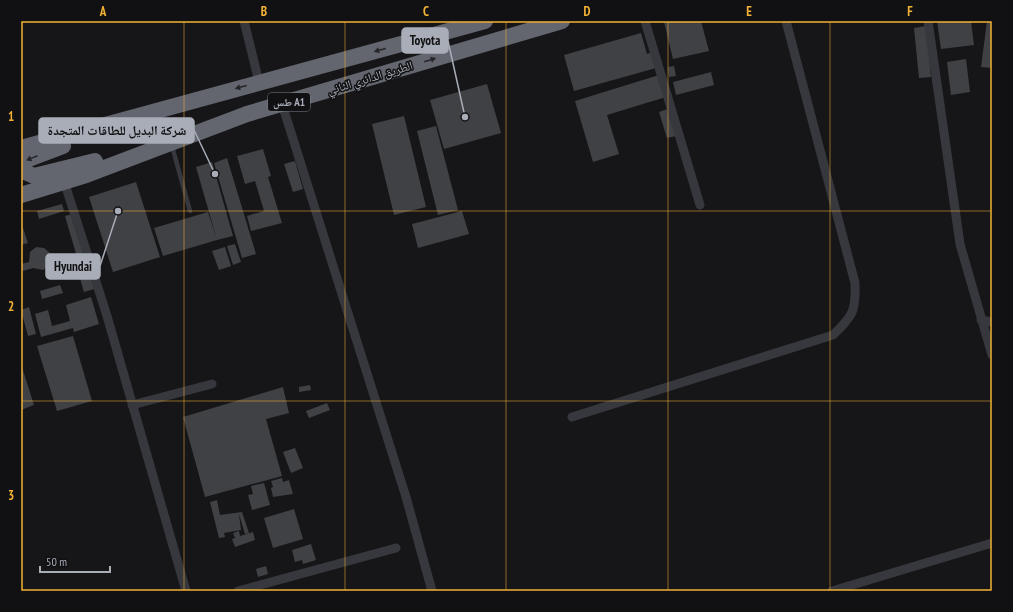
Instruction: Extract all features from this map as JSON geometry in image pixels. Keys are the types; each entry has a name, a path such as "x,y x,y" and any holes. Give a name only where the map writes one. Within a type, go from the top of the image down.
{"highway":[{"name":"الطريق الدائري الثاني","path":"21,148 485,21"},
{"name":"الطريق الدائري الثاني","path":"21,194 86,175 247,114 562,21"},
{"path":"147,114 26,160 24,169 27,175 34,176 84,164 179,133 247,114"}],"street":[{"path":"244,21 258,82"},
{"path":"645,21 700,205"},
{"path":"572,417 833,335 846,323 856,304 854,283 786,21"},
{"path":"928,21 960,244 992,354"},
{"path":"282,104 406,497 432,591"},
{"path":"64,181 107,316 186,591"},
{"path":"982,320 992,322"},
{"path":"132,405 212,384"},
{"path":"832,591 992,543"},
{"path":"238,591 396,548"}],"lane":[{"path":"171,142 190,211"}],"building":[{"path":"701,21 709,51 673,59 664,22"},
{"path":"937,21 971,21 974,45 941,49"},
{"path":"987,21 992,21 992,68 981,67"},
{"path":"926,26 931,77 919,78 914,28"},
{"path":"641,33 647,54 652,52 656,68 574,91 564,55"},
{"path":"966,59 970,92 951,95 947,62"},
{"path":"674,66 676,76 669,77 668,67"},
{"path":"711,72 714,85 676,95 673,82"},
{"path":"659,75 666,97 607,115 619,154 593,162 575,101"},
{"path":"487,84 501,133 444,149 430,100"},
{"path":"667,109 676,136 667,138 659,112"},
{"path":"404,116 426,207 394,215 372,124"},
{"path":"436,126 458,210 438,215 417,131"},
{"path":"263,149 271,176 268,177 282,223 251,231 247,216 264,211 255,181 245,184 237,156"},
{"path":"227,158 256,254 242,258 214,163"},
{"path":"295,161 303,189 293,192 284,164"},
{"path":"212,162 233,236 217,240 196,167"},
{"path":"136,182 160,257 113,272 89,197"},
{"path":"62,204 64,211 39,219 37,211"},
{"path":"462,211 469,234 418,248 412,224"},
{"path":"208,212 217,240 163,256 154,228"},
{"path":"73,214 87,262 79,264 65,216"},
{"path":"21,222 28,243 21,245"},
{"path":"235,244 241,262 233,265 227,246"},
{"path":"36,247 44,248 50,253 51,261 49,265 43,270 33,268 23,271 21,264 29,262 30,252"},
{"path":"225,247 231,266 219,270 212,251"},
{"path":"87,265 94,289 84,292 77,268"},
{"path":"60,285 63,293 42,299 40,291"},
{"path":"91,297 99,324 74,332 73,328 41,337 35,314 48,310 52,326 70,321 66,305"},
{"path":"29,307 36,334 28,336 21,310"},
{"path":"73,336 92,401 57,411 37,346"},
{"path":"21,364 34,405 21,410"},
{"path":"310,385 311,390 299,392 299,387"},
{"path":"283,387 289,413 266,419 282,476 205,497 183,417"},
{"path":"327,403 330,410 309,418 306,411"},
{"path":"295,448 303,468 291,473 283,452"},
{"path":"282,478 283,482 289,480 293,494 273,497 271,488 273,487 271,481"},
{"path":"264,483 270,505 252,510 248,495 253,494 251,486"},
{"path":"217,500 220,515 242,512 249,533 245,534 239,514 241,530 224,533 225,537 219,538 210,502"},
{"path":"294,509 303,539 273,548 264,518"},
{"path":"239,531 240,536 253,532 255,540 235,547 232,539 235,538 233,533"},
{"path":"311,544 316,560 303,564 302,560 295,562 292,550"},
{"path":"266,566 268,574 258,577 256,569"}],"place":[{"name":"Toyota","path":"465,117"},
{"name":"شركة البديل للطاقات المتجدة","path":"215,174"},
{"name":"Hyundai","path":"118,211"}]}
